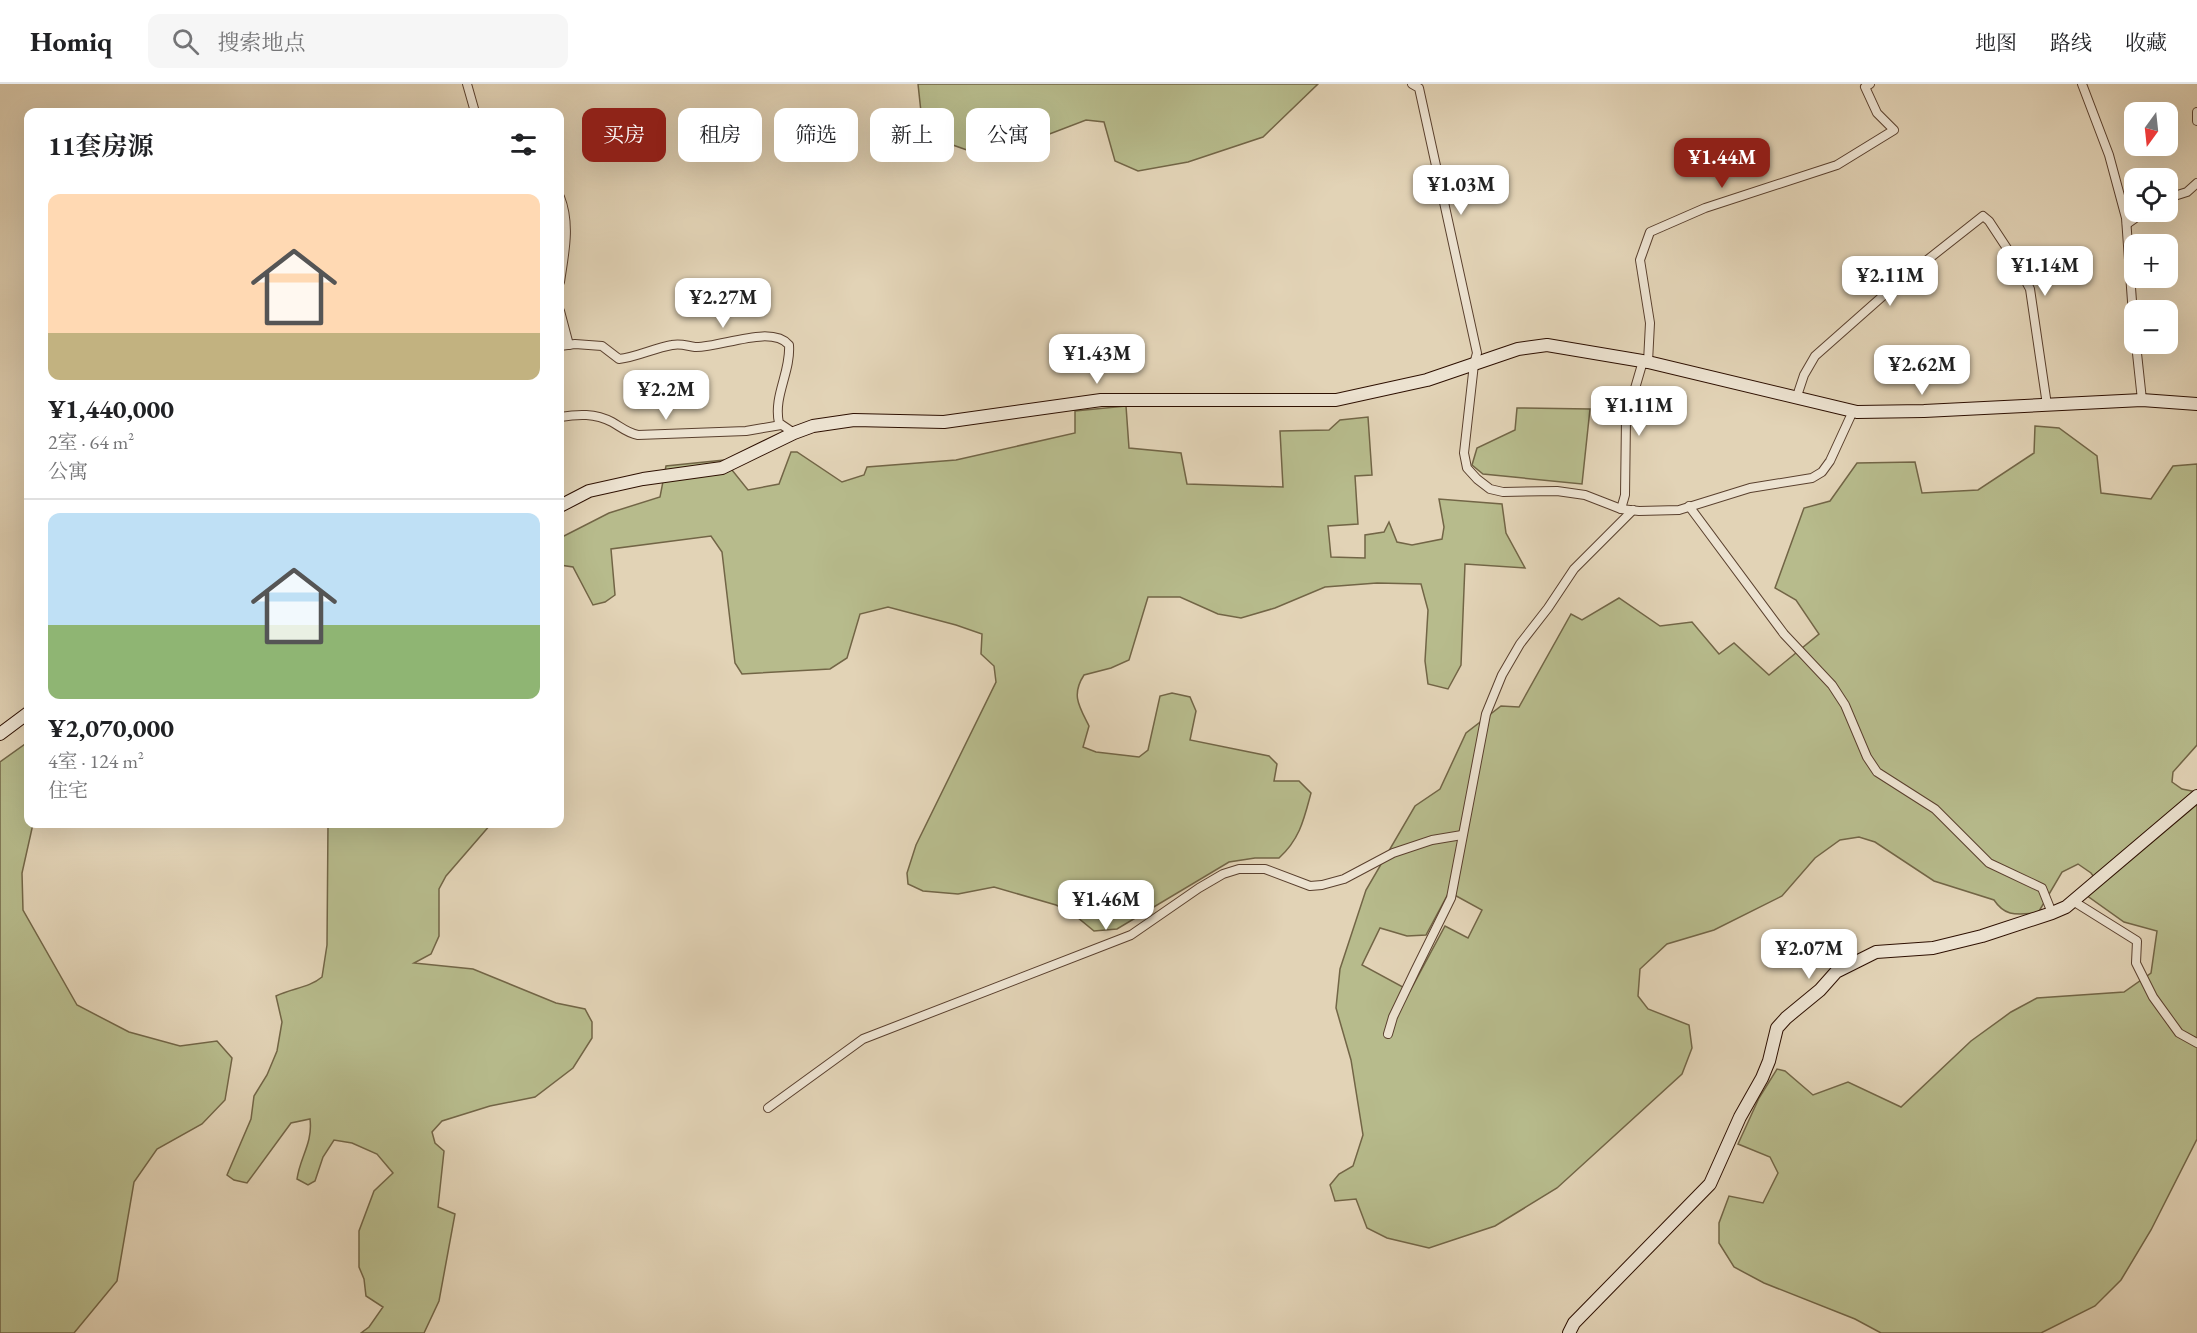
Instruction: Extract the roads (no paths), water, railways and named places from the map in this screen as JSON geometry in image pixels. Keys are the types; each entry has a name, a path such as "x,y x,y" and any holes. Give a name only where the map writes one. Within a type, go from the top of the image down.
{"street":[{"path":"467,84 474,108"},
{"path":"1412,84 1419,88 1477,353 1464,453 1467,468 1490,489 1503,492 1557,491 1585,495 1621,509 1679,510 1750,488 1812,478 1822,472 1830,461 1853,411"},
{"path":"1621,509 1625,495 1626,419 1645,361 1650,323 1640,260 1650,232 1705,208 1837,165 1894,130 1877,113 1865,87 1870,84"},
{"path":"2082,84 2109,155 2127,224 2132,300"},
{"path":"2197,112 2197,121"},
{"path":"2178,195 2187,192 2197,183"},
{"path":"564,209 566,243 564,256"},
{"path":"1796,399 1804,375 1815,356 1877,301 1983,216 2014,259 2031,289 2047,405"},
{"path":"564,346 602,346 619,359 676,344 696,347 764,336 780,337 789,345 790,355 780,390 777,414 781,425 794,433"},
{"path":"564,504 589,491 643,479 722,468 813,426 854,420 944,422 1101,400 1336,400 1427,380 1518,349 1547,345 1645,361 1853,411 1924,411 2142,400 2197,404"},
{"path":"2137,354 2142,400"},
{"path":"564,416 580,413 596,416 611,421 630,434 638,435 746,431 781,425"},
{"path":"1689,506 1784,634 1832,685 1845,705 1867,757 1877,772 1935,809 1989,863 2042,888 2052,913"},
{"path":"1388,1034 1397,1008 1451,898 1486,714 1502,675 1520,644 1574,569 1633,510"},
{"path":"0,734 24,716"},
{"path":"1569,1333 1574,1323 1710,1184 1740,1117 1762,1078 1777,1028 1820,990 1836,972 1876,952 1933,948 1982,936 2052,913 2073,901 2197,796"},
{"path":"768,1108 863,1039 1131,935 1223,874 1239,869 1264,869 1310,886 1322,885 1344,879 1393,853 1432,840 1462,835"},
{"path":"2073,901 2137,942 2136,963 2153,998 2179,1033 2197,1043"}]}
